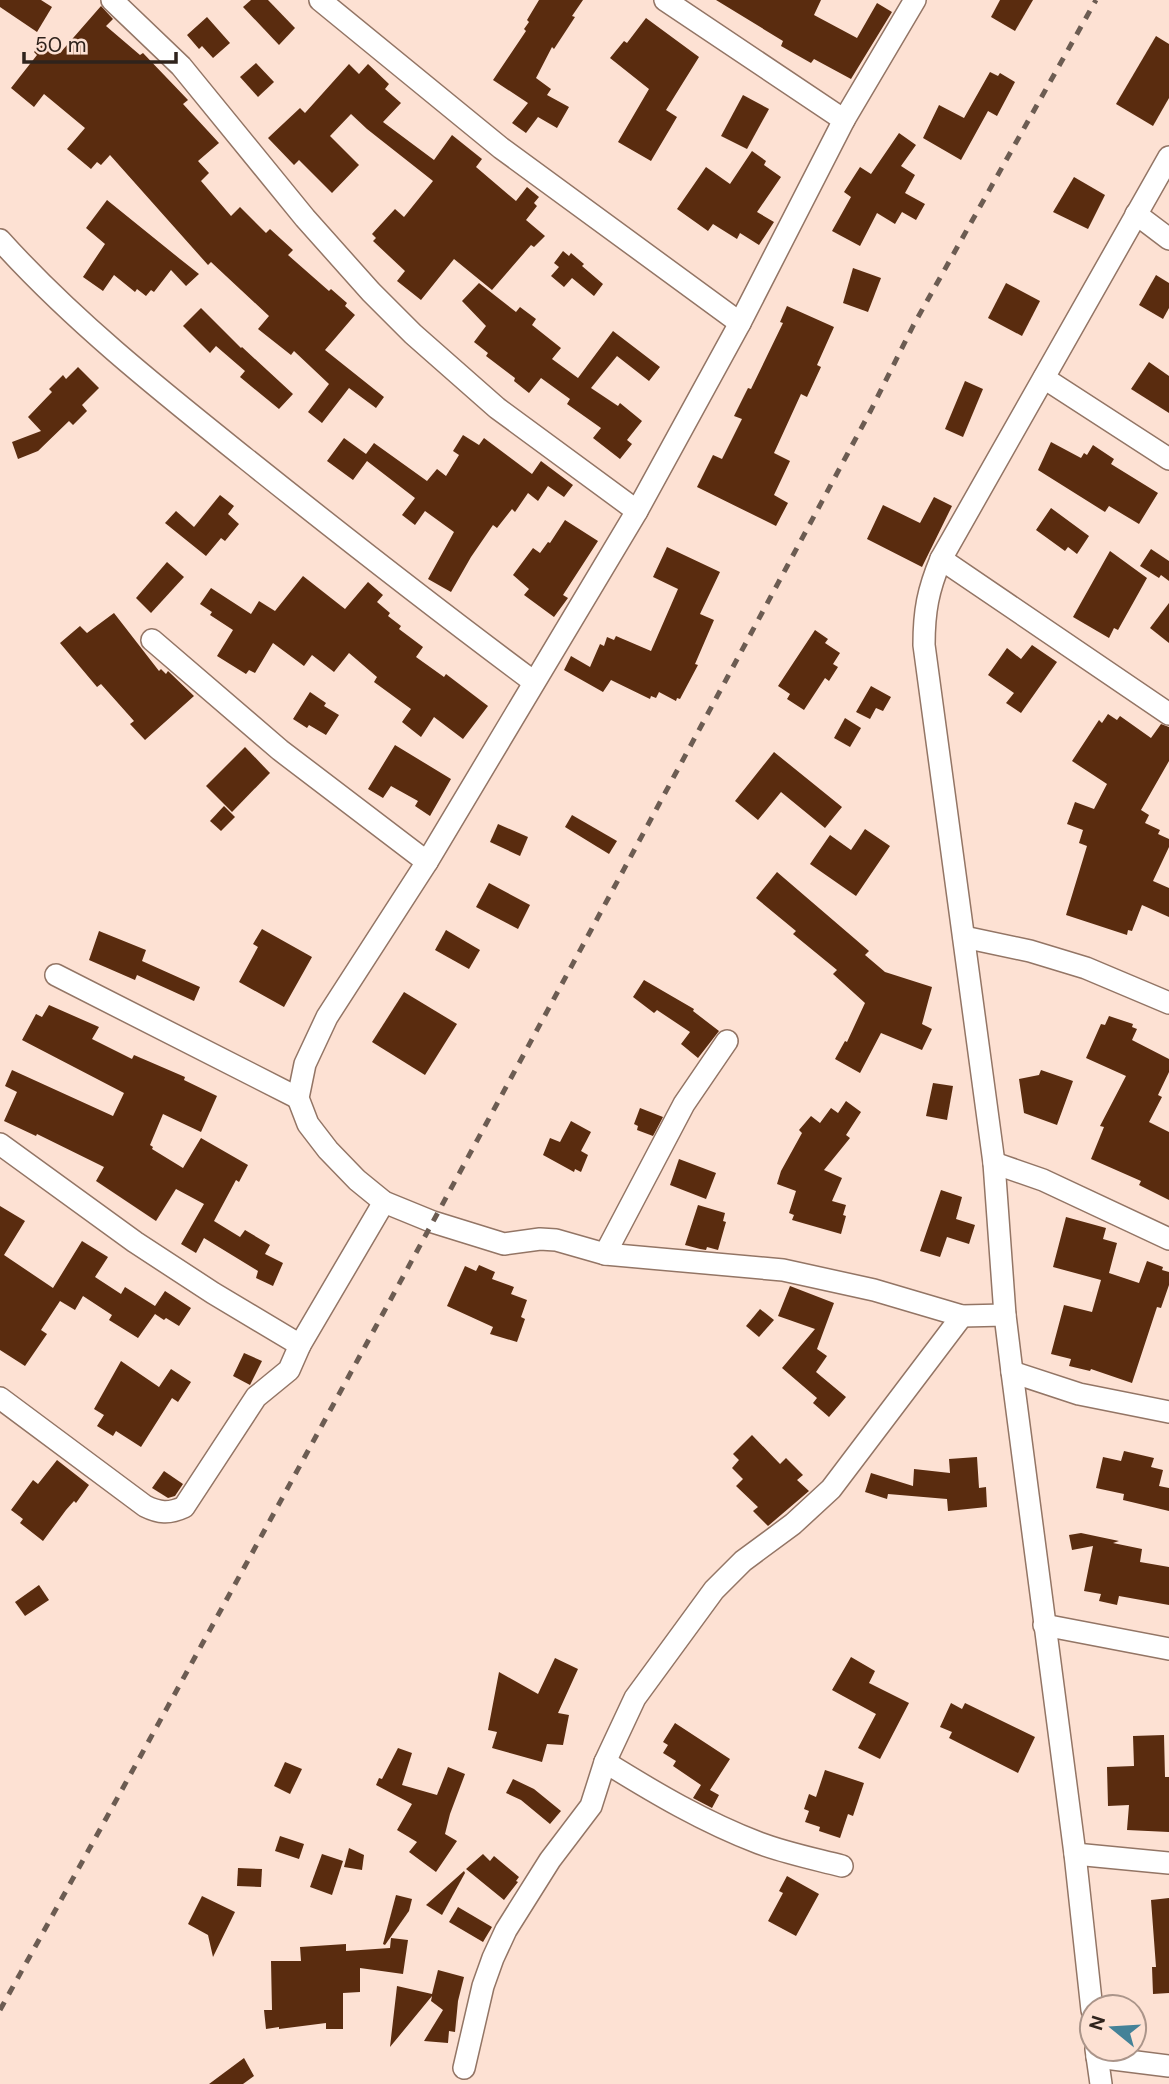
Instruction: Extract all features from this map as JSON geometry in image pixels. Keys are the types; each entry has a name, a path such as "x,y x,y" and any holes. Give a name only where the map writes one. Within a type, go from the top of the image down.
{"street":[{"path":"112,0 181,65 305,218 371,292 413,334 497,408 637,511"},
{"path":"320,0 501,148 740,323"},
{"path":"665,0 844,120"},
{"path":"915,0 844,120 740,323 637,511 427,862 327,1017 305,1064 298,1098 308,1124 328,1150 357,1180 384,1202 433,1222 503,1244 540,1239 556,1240 605,1254 783,1270 874,1290 962,1316 1005,1315"},
{"path":"1090,1993 1075,1854 1005,1315 994,1163 924,645 924,617 928,591 941,559 1169,157"},
{"path":"1136,214 1169,239"},
{"path":"0,240 26,270 151,383 394,578 534,682"},
{"path":"1044,378 1169,459"},
{"path":"941,559 1169,714"},
{"path":"152,640 280,750 427,862"},
{"path":"964,937 1030,951 1086,968 1169,1003"},
{"path":"56,975 298,1098"},
{"path":"605,1254 684,1104 727,1041"},
{"path":"0,1144 135,1242 300,1345"},
{"path":"994,1163 1043,1180 1169,1239"},
{"path":"0,1398 145,1506 158,1513 172,1512 184,1507 256,1397 289,1370 300,1345 384,1202"},
{"path":"464,2068 483,1986 506,1930 550,1860 591,1806 606,1762 635,1698 714,1590 743,1561 793,1524 831,1489 962,1316"},
{"path":"1012,1372 1079,1394 1169,1412"},
{"path":"1044,1625 1169,1649"},
{"path":"606,1762 666,1800 712,1823 761,1844 842,1866"},
{"path":"1075,1854 1169,1864"},
{"path":"1148,2062 1169,2066"},
{"path":"1098,2063 1101,2084"}],"building":[{"path":"0,0 41,0 52,7 37,32 0,7"},
{"path":"251,0 268,0 295,28 279,45 243,7"},
{"path":"539,0 583,0 554,49 552,47 536,78 551,89 547,95 569,107 557,128 538,117 526,133 512,123 528,103 493,80 526,31 524,29 529,22 527,20"},
{"path":"716,0 821,0 814,15 857,38 877,3 892,12 851,79 814,59 811,63 781,46 783,41"},
{"path":"1000,0 1033,0 1015,31 991,17"},
{"path":"101,6 113,19 106,26 140,55 143,53 188,100 183,104 219,143 198,161 209,173 201,181 231,216 240,207 266,233 270,229 293,250 288,255 347,303 345,306 355,315 325,350 384,397 376,408 349,388 322,423 308,412 329,384 294,351 291,355 258,329 269,316 211,262 208,265 110,155 101,165 97,162 91,169 67,149 85,128 44,94 34,107 11,88 37,55 34,52 44,39 60,53"},
{"path":"207,17 230,43 213,58 202,46 199,49 187,35"},
{"path":"646,18 699,57 666,110 677,117 651,161 618,142 649,89 610,58 624,41 627,43"},
{"path":"1156,36 1169,44 1169,98 1153,126 1116,104"},
{"path":"256,63 274,82 258,97 240,77"},
{"path":"349,64 359,74 368,64 389,84 385,89 401,103 383,122 434,160 452,135 482,159 476,167 516,201 527,187 539,197 534,203 537,206 526,220 545,236 534,247 531,245 492,290 454,259 421,300 397,281 405,271 373,241 376,238 372,234 395,209 404,217 433,181 351,114 330,136 359,165 332,193 299,160 294,165 268,138 300,108 305,113"},
{"path":"990,72 998,76 1000,73 1015,82 997,116 988,111 961,160 923,138 939,105 964,118"},
{"path":"743,95 769,109 747,149 721,136"},
{"path":"899,133 916,145 901,166 915,175 905,193 925,204 916,220 902,212 895,224 877,213 860,246 832,231 851,197 844,192 860,167 871,174"},
{"path":"752,151 766,161 764,165 781,177 757,212 774,222 759,245 740,233 737,239 713,224 708,231 677,209 706,167 730,184"},
{"path":"1074,177 1105,195 1088,229 1053,212"},
{"path":"107,200 199,274 186,286 171,270 154,292 151,290 146,296 137,289 135,292 114,275 103,291 83,277 105,244 86,228"},
{"path":"563,251 569,256 571,253 603,284 594,296 572,278 564,287 551,276 559,267 554,263"},
{"path":"853,268 881,278 868,312 843,303"},
{"path":"1156,275 1169,283 1169,308 1163,319 1139,305"},
{"path":"479,283 516,312 520,307 536,319 532,325 561,348 552,359 578,378 613,331 660,367 649,381 617,356 591,388 618,406 620,403 642,421 627,440 632,444 620,459 593,438 601,428 567,404 570,399 541,378 529,393 514,381 515,378 486,356 488,353 474,342 486,326 462,301"},
{"path":"1006,283 1040,301 1022,336 988,318"},
{"path":"787,306 834,327 817,365 821,367 807,397 801,394 774,453 790,461 774,495 788,503 776,526 697,487 713,455 722,459 742,419 734,416 748,388 751,389 783,323 780,322"},
{"path":"201,308 293,394 279,409 240,377 245,371 216,346 210,353 183,326"},
{"path":"1149,362 1169,376 1169,413 1131,389"},
{"path":"78,367 99,388 82,405 87,411 73,425 69,421 38,451 18,459 12,442 41,431 28,417 52,392 49,389 63,375 66,379"},
{"path":"965,381 983,389 963,437 945,429"},
{"path":"463,435 479,445 484,438 532,474 541,461 573,485 564,497 548,486 538,501 528,493 515,512 512,509 497,528 493,525 451,592 428,579 454,532 425,511 415,525 402,515 415,498 367,461 353,480 327,461 344,438 366,454 374,443 427,481 437,469 446,476 459,455 453,451"},
{"path":"1051,442 1081,458 1084,453 1087,455 1093,445 1114,459 1111,464 1158,493 1139,524 1109,506 1105,512 1038,470"},
{"path":"220,495 234,506 228,514 239,524 225,541 221,538 206,556 165,523 176,511 194,527"},
{"path":"934,497 952,506 922,567 867,539 883,505 920,523"},
{"path":"1051,508 1089,536 1077,554 1068,547 1065,551 1036,530"},
{"path":"565,520 598,541 563,595 568,598 554,617 524,595 529,589 513,575 533,548 540,553 548,542 550,543"},
{"path":"667,547 720,572 700,614 714,620 695,664 698,665 680,699 677,698 676,701 659,692 656,698 651,696 650,699 611,680 603,692 564,670 571,656 590,667 600,644 604,646 607,637 614,640 616,636 651,651 678,589 653,577"},
{"path":"1151,549 1169,561 1169,581 1140,566"},
{"path":"1110,551 1147,578 1118,630 1114,628 1109,638 1073,617"},
{"path":"167,562 184,577 151,613 136,598"},
{"path":"303,576 345,609 368,582 383,595 377,602 390,613 388,616 401,626 399,629 423,647 416,657 444,677 446,674 488,706 463,739 434,717 421,737 402,722 411,709 374,682 377,677 349,653 334,672 312,655 304,666 273,643 255,673 249,670 246,674 217,656 233,630 210,615 212,612 200,604 211,588 251,614 259,601 275,611"},
{"path":"1169,603 1169,643 1150,628"},
{"path":"114,613 159,671 161,669 166,674 168,671 194,696 145,740 130,724 134,721 101,684 97,687 60,643 80,626 87,633"},
{"path":"815,630 828,639 825,643 840,653 833,664 838,667 829,681 825,678 804,710 787,699 790,694 778,686"},
{"path":"1032,645 1057,662 1021,713 1006,703 1014,693 988,675 1007,648 1021,659"},
{"path":"871,686 891,697 883,711 876,708 870,719 856,712"},
{"path":"310,692 326,703 324,706 339,715 326,735 293,719"},
{"path":"1108,714 1117,720 1120,716 1151,738 1161,724 1169,727 1169,761 1141,810 1149,815 1145,823 1160,830 1158,834 1169,839 1169,847 1153,881 1169,888 1169,917 1142,905 1132,931 1128,930 1127,935 1066,915 1087,846 1079,843 1083,830 1067,824 1075,802 1094,809 1107,784 1072,761 1099,720 1102,723"},
{"path":"845,718 861,728 850,747 834,738"},
{"path":"395,745 451,779 430,816 415,806 418,801 391,786 383,798 368,789"},
{"path":"245,747 270,773 232,812 206,786"},
{"path":"774,752 842,807 825,828 781,792 758,820 735,801"},
{"path":"224,806 235,817 221,831 210,821"},
{"path":"572,815 617,841 609,854 565,827"},
{"path":"498,824 528,837 520,856 490,842"},
{"path":"865,829 890,846 856,896 810,864 830,835 851,850"},
{"path":"777,872 869,951 865,955 885,972 932,987 922,1024 932,1029 922,1050 881,1033 860,1073 835,1059 845,1041 847,1042 865,1003 833,974 837,970 793,934 796,931 756,898"},
{"path":"489,883 530,905 518,929 476,907"},
{"path":"262,929 312,957 284,1007 239,982 258,947 253,944"},
{"path":"446,930 480,950 469,969 435,950"},
{"path":"99,931 146,950 142,961 200,987 194,1001 137,975 135,980 89,960"},
{"path":"644,980 694,1009 693,1011 719,1031 698,1058 681,1044 690,1032 657,1010 654,1013 633,997"},
{"path":"404,992 457,1024 425,1075 372,1042"},
{"path":"49,1005 99,1027 92,1039 132,1059 134,1055 185,1077 184,1080 217,1096 201,1132 163,1114 150,1145 152,1149 183,1168 201,1138 248,1165 239,1182 236,1180 214,1221 240,1237 245,1230 270,1245 265,1254 283,1263 273,1286 256,1278 258,1271 204,1238 196,1253 181,1244 204,1204 176,1189 156,1221 96,1181 104,1167 4,1121 17,1092 5,1086 12,1070 113,1116 124,1093 22,1040 36,1014 42,1017"},
{"path":"1109,1016 1133,1024 1132,1027 1137,1029 1132,1040 1169,1059 1169,1072 1158,1095 1162,1097 1149,1122 1169,1132 1169,1200 1139,1185 1141,1181 1091,1159 1104,1127 1100,1126 1126,1076 1086,1058 1101,1024 1105,1025"},
{"path":"1041,1070 1073,1081 1057,1125 1024,1113 1019,1079 1039,1075"},
{"path":"933,1083 953,1086 947,1120 926,1116"},
{"path":"846,1101 861,1112 846,1135 850,1138 824,1170 842,1178 832,1201 846,1205 841,1234 792,1220 794,1215 789,1213 796,1191 777,1184 781,1171 802,1133 799,1130 811,1116 820,1123 831,1108 838,1113"},
{"path":"640,1108 663,1117 653,1136 637,1130 638,1126 634,1124"},
{"path":"571,1121 591,1132 581,1151 588,1155 581,1172 575,1169 574,1172 543,1155 550,1138 560,1142"},
{"path":"679,1159 716,1173 706,1199 670,1185"},
{"path":"941,1190 962,1197 956,1219 975,1225 969,1244 947,1237 940,1257 920,1251"},
{"path":"698,1205 725,1213 723,1221 726,1222 718,1250 685,1245"},
{"path":"0,1206 25,1221 4,1255 53,1288 82,1241 108,1257 95,1277 121,1294 125,1287 155,1306 165,1291 191,1308 179,1326 155,1314 138,1338 109,1320 112,1315 83,1296 75,1310 60,1301 41,1330 47,1334 25,1366 0,1350"},
{"path":"1066,1217 1106,1228 1103,1239 1117,1243 1109,1273 1139,1283 1147,1261 1169,1272 1169,1285 1161,1308 1157,1307 1132,1383 1091,1369 1090,1371 1069,1366 1071,1359 1051,1354 1064,1305 1092,1312 1101,1280 1053,1267"},
{"path":"479,1265 495,1272 492,1279 514,1287 511,1294 527,1300 521,1317 525,1319 517,1342 490,1334 493,1327 447,1306 465,1266 476,1271"},
{"path":"790,1286 834,1303 817,1349 827,1356 816,1372 846,1397 829,1417 813,1403 817,1398 782,1368 815,1329 778,1316"},
{"path":"760,1309 774,1320 759,1337 746,1326"},
{"path":"244,1353 262,1361 250,1385 233,1376"},
{"path":"121,1361 159,1387 171,1369 191,1382 178,1402 172,1398 141,1447 116,1431 113,1436 97,1426 104,1415 94,1409"},
{"path":"752,1435 780,1464 786,1458 803,1475 797,1480 809,1491 768,1526 753,1511 758,1507 736,1486 743,1479 732,1468 739,1460 733,1454"},
{"path":"1124,1451 1154,1458 1151,1467 1163,1470 1159,1486 1169,1488 1169,1511 1123,1500 1124,1494 1096,1488 1103,1457 1121,1461"},
{"path":"977,1457 979,1488 986,1487 987,1507 948,1511 947,1499 888,1494 887,1499 865,1492 871,1473 913,1486 914,1469 950,1473 949,1459"},
{"path":"57,1460 89,1485 43,1541 20,1523 23,1519 11,1510 33,1480 38,1484"},
{"path":"164,1471 183,1484 175,1496 168,1498 152,1488"},
{"path":"1081,1533 1142,1549 1140,1562 1169,1567 1169,1605 1119,1596 1117,1605 1099,1601 1101,1594 1084,1591 1093,1546 1072,1550 1069,1535"},
{"path":"39,1585 49,1600 25,1616 15,1602"},
{"path":"851,1657 875,1671 869,1683 909,1703 880,1759 858,1748 876,1714 832,1690"},
{"path":"555,1658 578,1669 558,1713 569,1715 563,1745 547,1744 542,1762 492,1748 497,1732 488,1730 499,1672 538,1694"},
{"path":"951,1703 962,1709 965,1703 1035,1737 1018,1773 949,1738 952,1732 940,1727"},
{"path":"675,1723 730,1759 710,1790 719,1795 712,1808 693,1798 701,1785 673,1766 676,1761 663,1753 668,1745 663,1742"},
{"path":"1164,1735 1165,1777 1169,1777 1169,1832 1127,1830 1129,1805 1108,1806 1107,1767 1134,1766 1133,1736"},
{"path":"398,1748 412,1753 402,1785 437,1795 448,1767 465,1774 445,1834 457,1841 436,1872 409,1852 417,1842 397,1830 412,1804 376,1785"},
{"path":"285,1762 302,1769 290,1794 274,1786"},
{"path":"825,1770 864,1783 853,1816 848,1814 840,1838 819,1831 820,1827 805,1822 809,1811 804,1809 809,1794 816,1797"},
{"path":"513,1779 534,1789 561,1811 550,1824 521,1800 506,1793"},
{"path":"280,1836 304,1844 299,1859 275,1851"},
{"path":"349,1848 364,1855 362,1870 344,1867"},
{"path":"322,1854 343,1861 332,1895 310,1887"},
{"path":"483,1854 490,1861 494,1856 519,1877 504,1900 466,1869"},
{"path":"238,1868 262,1869 261,1887 237,1886"},
{"path":"464,1871 442,1915 426,1905"},
{"path":"787,1876 819,1894 796,1936 768,1921 783,1893 779,1891"},
{"path":"396,1895 412,1899 409,1911 385,1945 383,1944"},
{"path":"202,1896 235,1912 213,1957 208,1935 188,1924"},
{"path":"1169,1898 1169,1993 1153,1994 1152,1967 1156,1967 1151,1900"},
{"path":"458,1907 492,1927 483,1942 449,1922"},
{"path":"391,1938 408,1940 403,1974 360,1968 360,1992 343,1993 343,2029 326,2029 326,2023 266,2029 264,2010 272,2010 271,1961 301,1961 300,1947 346,1944 346,1951 390,1948"},
{"path":"438,1970 464,1977 455,2032 449,2031 448,2043 424,2041 443,2010 431,2001 432,1996 390,2047 397,1986 432,1994"},
{"path":"244,2058 254,2076 243,2084 209,2084"}],"railway":[{"path":"0,2010 547,1011 871,410 913,326 1096,0"}]}
